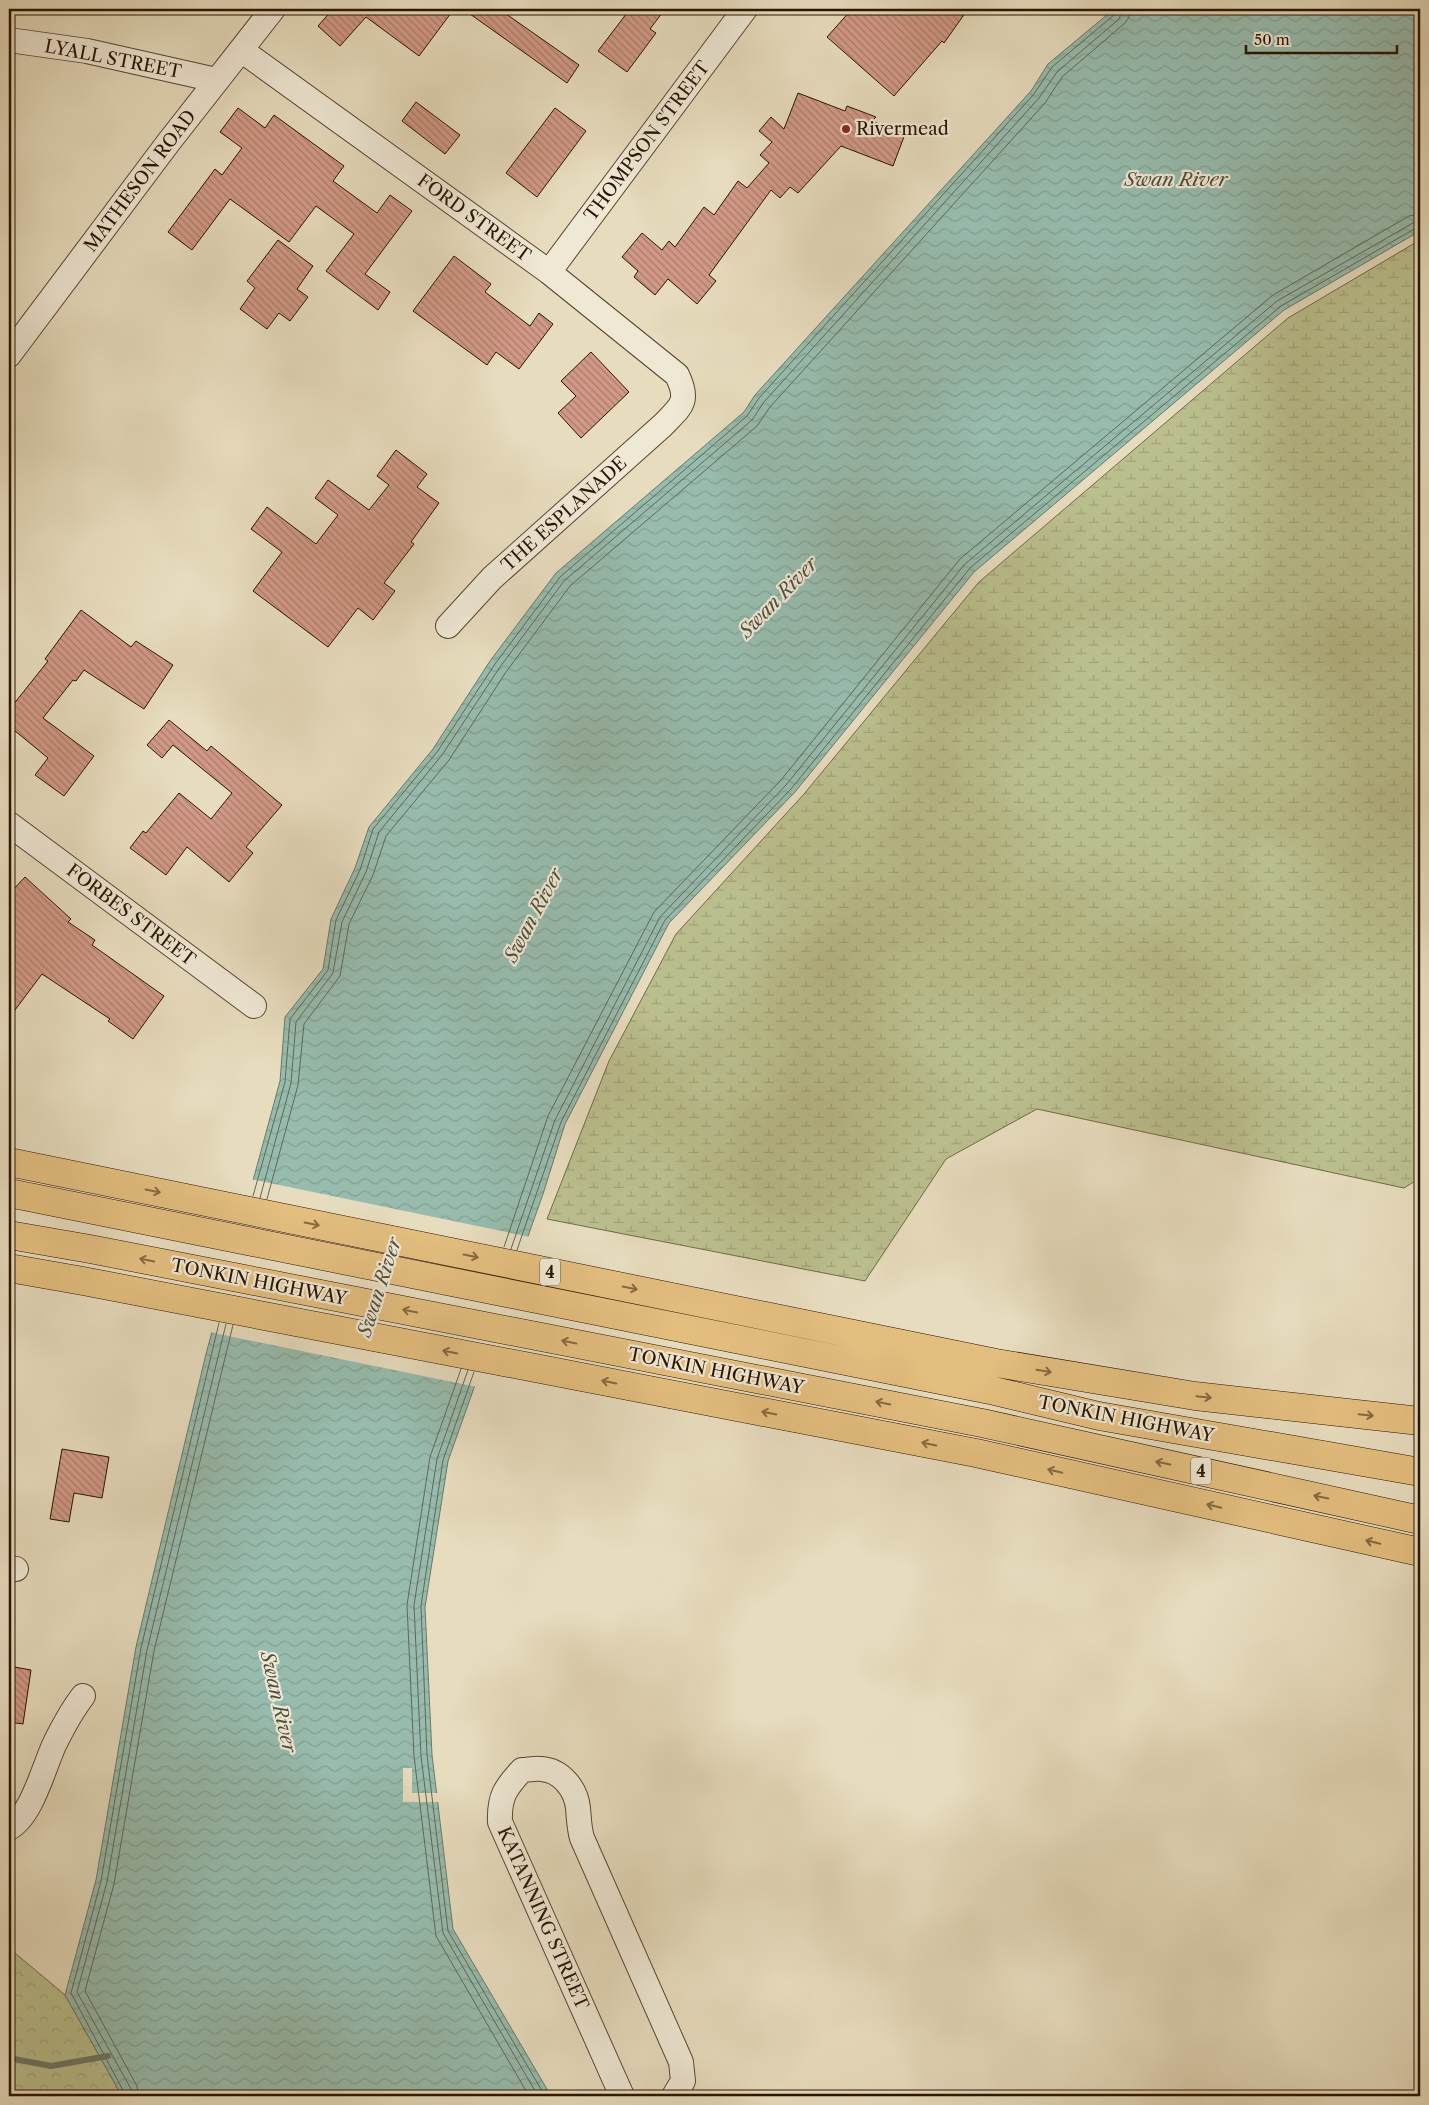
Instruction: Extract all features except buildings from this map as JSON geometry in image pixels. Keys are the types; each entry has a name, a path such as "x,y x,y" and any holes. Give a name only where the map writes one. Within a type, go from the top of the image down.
{"highway":[{"path":"9,1156 65,1174"},
{"name":"TONKIN HIGHWAY","path":"9,1162 996,1363 1195,1396 1420,1421"},
{"name":"TONKIN HIGHWAY","path":"9,1193 980,1388 1099,1416 1420,1472"},
{"name":"TONKIN HIGHWAY","path":"9,1235 90,1249 982,1423 1420,1520"},
{"path":"9,1268 976,1454 1420,1552"},
{"path":"9,1273 37,1274"}],"street":[{"name":"MATHESON ROAD","path":"9,355 216,80 273,9"},
{"name":"THOMPSON STREET","path":"549,272 745,9"},
{"name":"LYALL STREET","path":"9,40 87,51 216,80"},
{"name":"FORD STREET","path":"241,50 549,272 677,375 684,390 682,405"},
{"name":"THE ESPLANADE","path":"448,626 492,578 664,425 682,405"},
{"name":"FORBES STREET","path":"9,824 254,1006"},
{"path":"9,1828 23,1814 31,1801 55,1744 83,1696"},
{"name":"KATANNING STREET","path":"622,2096 500,1822 499,1803 508,1785 522,1770 543,1768 562,1776 573,1790 578,1807 578,1823 582,1838 680,2062 683,2080 674,2096"}],"green space":[{"path":"1420,240 1420,1178 1404,1188 1037,1109 946,1159 865,1281 547,1219 609,1061 676,934 804,794 979,582 1288,318"},
{"path":"9,1948 65,1995 122,2096 9,2096"}],"water":[{"name":"Swan River","path":"1114,9 1420,9 1420,231 1284,310 974,572 795,792 669,923 565,1124 543,1194 448,1461 425,1607 432,1755 453,1929 551,2096 122,2096 65,1995 96,1880 136,1647 206,1354 280,1081 285,1017 323,969 331,919 355,868 369,827 433,749 490,661 556,573 744,412 755,395 1031,91 1048,64"}],"pier":[{"path":"250,1179 530,1237 477,1387 209,1332"},
{"path":"403,1768 412,1768 412,1793 439,1793 440,1802 403,1802"}],"waterway":[{"path":"9,2058 51,2066 108,2056"}],"place":[{"name":"Rivermead","path":"846,129"}]}
